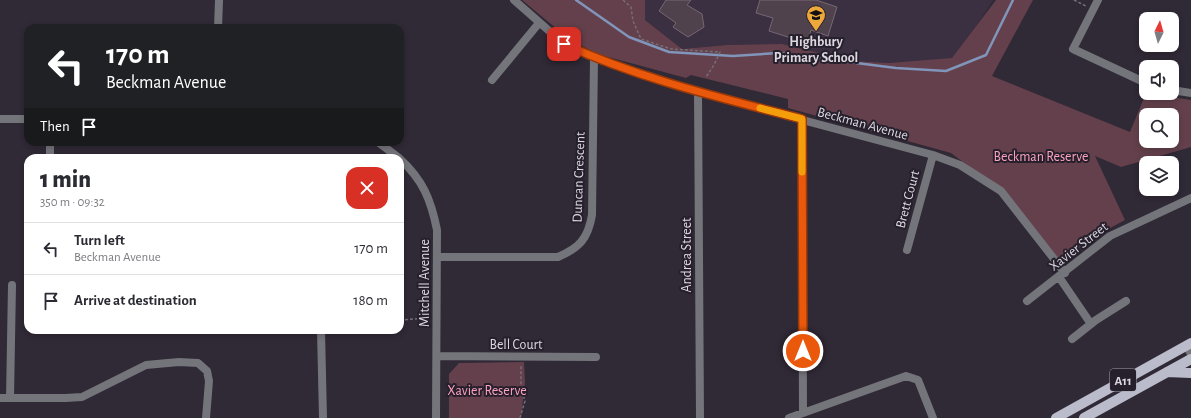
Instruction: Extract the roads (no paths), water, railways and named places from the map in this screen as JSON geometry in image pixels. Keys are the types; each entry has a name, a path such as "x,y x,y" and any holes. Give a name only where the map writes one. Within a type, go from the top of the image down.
{"main road":[{"name":"A11","path":"1056,418 1189,347"},
{"name":"A11","path":"1084,418 1191,359"},
{"path":"1166,372 1191,374"}],"street":[{"path":"218,24 219,0"},
{"name":"Beckman Avenue","path":"514,0 564,44 594,58 698,92 933,155 960,165 1001,191 1062,275 1091,324"},
{"path":"1098,0 1073,49 1139,80"},
{"path":"492,80 539,23"},
{"name":"Duncan Crescent","path":"438,257 558,257 572,251 583,242 590,227 592,215 594,58"},
{"path":"1179,91 1191,93"},
{"name":"Andrea Street","path":"698,92 700,418"},
{"path":"0,119 24,119"},
{"path":"802,119 803,413"},
{"name":"Mitchell Avenue","path":"383,146 393,154"},
{"name":"Brett Court","path":"907,250 933,155"},
{"name":"Mitchell Avenue","path":"404,163 412,170 424,188 432,205 437,230 436,418"},
{"name":"Xavier Street","path":"1027,301 1110,236 1191,198"},
{"path":"10,398 12,285"},
{"path":"1072,339 1091,324 1126,301"},
{"path":"321,334 324,418"},
{"name":"Bell Court","path":"437,356 596,357"},
{"path":"0,398 82,397 146,365 180,362 198,363 207,371 209,381 206,418"},
{"path":"789,418 906,376 918,380 933,418"}],"waterway":[{"path":"576,0 629,37 669,52 733,56 778,53 896,68 946,71 986,55 1013,0"}],"place":[{"name":"Highbury Primary School","path":"816,32"}],"park label":[{"name":"Beckman Reserve","path":"1041,156"},
{"name":"Xavier Reserve","path":"487,390"}]}
